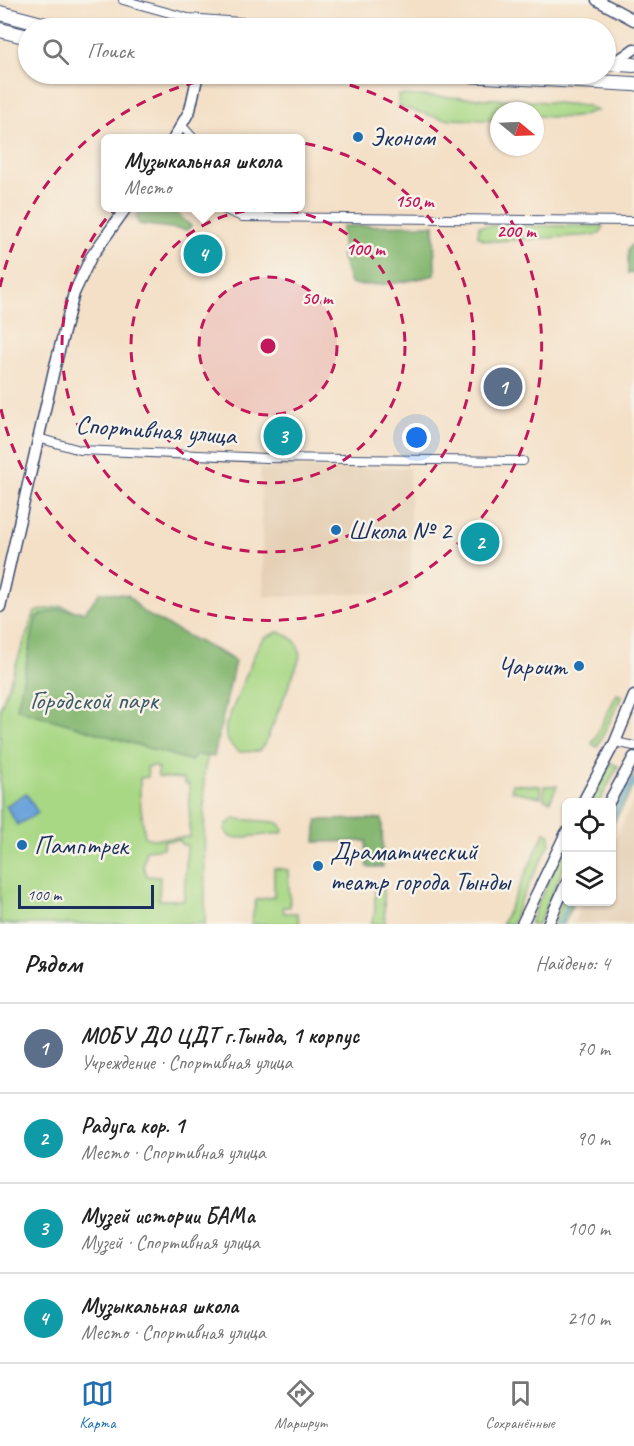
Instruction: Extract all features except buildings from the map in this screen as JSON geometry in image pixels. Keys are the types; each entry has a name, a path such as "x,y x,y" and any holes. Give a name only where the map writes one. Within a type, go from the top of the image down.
{"highway":[{"path":"0,13 19,18"},
{"path":"0,30 18,34"},
{"path":"616,64 634,65"},
{"path":"616,83 634,84"}],"street":[{"path":"123,0 188,18"},
{"path":"597,0 623,13 634,22"},
{"path":"616,59 634,49"},
{"path":"177,134 194,98 196,84"},
{"path":"182,126 189,134"},
{"path":"0,607 74,293 91,257 122,212"},
{"path":"232,212 242,217 634,221"},
{"name":"Спортивная улица","path":"38,438 80,450 266,458 523,461"},
{"path":"585,798 629,720 634,696"},
{"path":"615,742 634,746"},
{"path":"611,798 634,757"},
{"path":"522,924 562,842"},
{"path":"548,924 562,895"}],"shaded area":[{"name":"Школа № 2","path":"260,468 409,468 412,592 264,597"},
{"path":"634,800 634,924 572,924 581,906 616,906 616,837"}],"green space":[{"path":"398,95 536,101 588,106 597,111 576,117 551,117 544,116 544,102 490,102 490,120 444,119 399,107"},
{"path":"139,212 176,212 191,226 187,230 139,224 136,217"},
{"path":"434,225 435,275 393,283 350,284 342,257 342,226"},
{"path":"479,226 603,226 601,233 595,235 494,241 484,240 478,236"},
{"path":"634,243 634,273 628,273 628,249"},
{"path":"100,592 128,595 144,613 235,661 214,757 196,755 191,761 17,709 36,617 60,609 85,612"},
{"name":"Городской парк","path":"62,606 85,615 138,613 232,658 204,772 205,924 0,924 0,709 35,612","holes":["147,767 158,768 158,777 184,779 185,784 189,784 190,837 153,839 145,837 140,801 140,778 148,777","179,840 182,845 187,845 184,900 159,900 160,877 147,876 143,866 146,850 163,848 164,841"]},
{"path":"278,632 288,636 298,645 299,660 265,744 258,751 240,752 228,741 226,725 258,646 264,638"},
{"path":"617,694 622,696 597,747 592,744"},
{"path":"611,763 618,766 601,798 592,798"},
{"path":"634,774 634,786 616,818 616,804"},
{"path":"512,784 540,786 541,797 512,791"},
{"path":"544,786 557,786 550,801 544,799"},
{"path":"234,819 275,822 283,829 282,833 230,837 225,830 227,824"},
{"path":"382,819 383,867 367,867 366,841 315,842 317,820"},
{"path":"545,832 550,835 550,843 520,902 512,924 502,924"},
{"path":"562,854 562,872 538,924 530,924"},
{"path":"274,868 288,870 290,907 283,907 284,913 297,913 300,924 251,924 256,900 274,897"},
{"path":"383,881 385,924 371,924 375,912 375,884"},
{"path":"562,903 562,906 571,906 564,924 554,924"}],"water":[{"path":"26,793 38,813 17,825 6,806"}],"waterway":[{"path":"616,812 634,780"},
{"path":"560,924 567,906"}],"place":[{"name":"Эконом","path":"358,137"},
{"name":"Музыкальная школа","path":"203,254"},
{"name":"МОБУ ДО ЦДТ г.Тында, 1 корпус","path":"503,387"},
{"name":"Музей истории БАМа","path":"283,436"},
{"name":"Школа № 2","path":"336,530"},
{"name":"Радуга кор. 1","path":"480,542"},
{"name":"Чароит","path":"579,666"},
{"name":"Памптрек","path":"22,845"},
{"name":"Драматический театр города Тынды","path":"318,866"}]}
